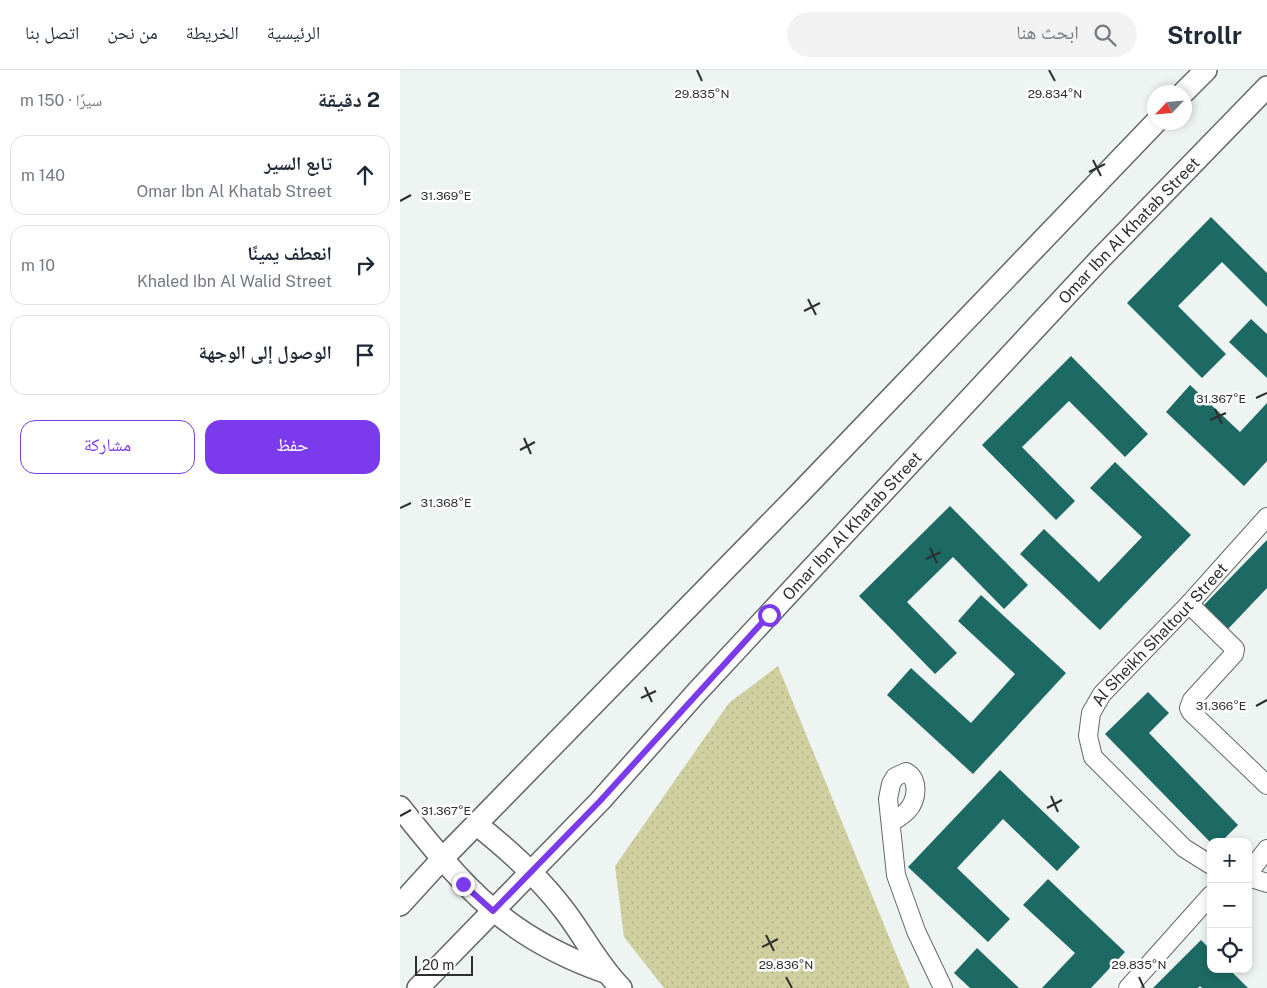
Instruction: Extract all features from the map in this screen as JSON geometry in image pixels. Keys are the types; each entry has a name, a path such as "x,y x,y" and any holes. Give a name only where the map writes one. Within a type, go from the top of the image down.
{"street":[{"path":"1191,85 1206,70"},
{"name":"Omar Ibn Al Khatab Street","path":"418,988 532,873 1099,260 1267,87"},
{"path":"400,905 476,824 798,495 1148,130"},
{"name":"Al Sheikh Shaltout Street","path":"1207,862 1184,848 1093,757 1088,736 1091,714 1102,694 1189,604 1267,517"},
{"path":"1189,604 1235,648 1234,654 1192,700 1189,708 1190,712 1267,785"},
{"path":"400,806 463,884 493,911 522,933 554,951 605,972"},
{"path":"891,823 893,860 900,890 916,931 943,988"},
{"path":"476,824 532,873 564,910 605,972 621,988"},
{"path":"1252,870 1267,849"},
{"path":"1252,877 1267,883"},
{"path":"1128,988 1207,899"}],"green space":[{"path":"778,666 910,988 664,988 624,937 615,866 729,703"}],"building":[{"path":"1211,217 1267,273 1267,307 1222,262 1178,306 1226,354 1202,378 1127,303"},
{"path":"1251,319 1267,334 1267,378 1229,342"},
{"path":"1071,356 1148,434 1125,457 1069,401 1022,447 1075,501 1056,520 982,445"},
{"path":"1190,385 1240,432 1267,403 1267,461 1244,486 1166,412"},
{"path":"1115,462 1191,535 1100,630 1020,554 1044,529 1099,582 1142,537 1090,488"},
{"path":"950,506 1028,585 1004,609 953,557 907,602 957,653 935,674 859,596"},
{"path":"1267,540 1267,588 1228,629 1204,605"},
{"path":"981,595 1066,673 973,774 887,695 911,668 971,723 1015,674 958,621"},
{"path":"1148,692 1169,713 1149,733 1238,825 1225,838 1207,839 1105,734"},
{"path":"1000,770 1080,847 1057,871 1003,819 957,868 1010,919 988,942 908,867"},
{"path":"1048,879 1125,952 1091,988 1042,988 1075,953 1023,905"},
{"path":"1201,940 1207,946 1207,973 1233,973 1248,988 1202,988 1200,986 1198,988 1153,988"},
{"path":"977,948 1019,988 970,988 954,973"}],"route":[{"path":"463,884 493,911 600,801 697,692 769,615"}]}
